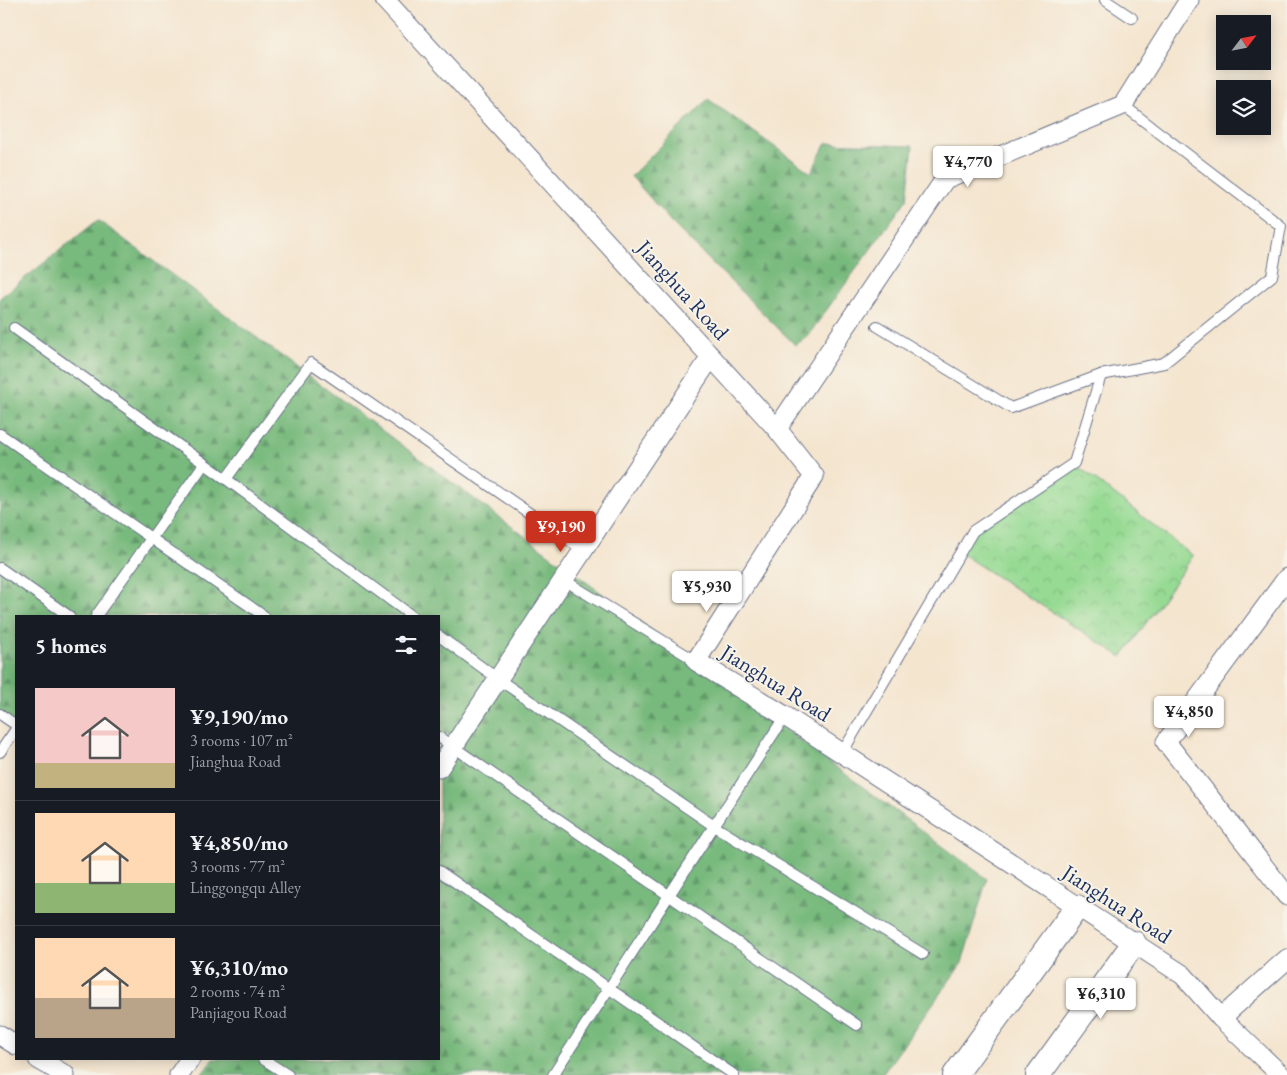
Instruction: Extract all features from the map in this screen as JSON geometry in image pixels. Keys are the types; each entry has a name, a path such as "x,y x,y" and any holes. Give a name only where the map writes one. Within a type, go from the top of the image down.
{"street":[{"name":"Jianghua Road","path":"385,0 777,429 814,476 696,661 786,716 1183,975 1221,1018 1281,1075"},
{"path":"777,429 945,179 1123,104 1189,0"},
{"path":"440,764 446,742 498,679 711,356"},
{"path":"1287,578 1166,742 1287,896"},
{"path":"955,1075 1077,906"},
{"path":"1038,1075 1134,943"},
{"path":"1221,1018 1287,959"},
{"path":"0,1035 15,1044"},
{"path":"40,1060 65,1075"},
{"path":"179,1075 189,1060"}],"lane":[{"path":"1105,0 1132,18"},
{"path":"878,326 1011,408 1102,376 1164,363 1272,276 1281,226 1123,104"},
{"path":"14,328 226,479 411,615"},
{"path":"226,479 311,363 583,550"},
{"path":"842,753 973,531 1074,463 1102,376"},
{"path":"0,434 263,615"},
{"path":"97,615 204,464"},
{"path":"0,568 69,615"},
{"path":"564,580 696,661"},
{"path":"440,637 498,679 714,826 923,954"},
{"path":"0,714 15,724"},
{"path":"553,1075 786,716"},
{"path":"0,752 15,730"},
{"path":"446,742 857,1025"},
{"path":"440,872 734,1075"},
{"path":"265,1060 288,1075"}],"green space":[{"path":"708,99 811,173 826,143 913,146 907,199 807,337 795,345 672,223 631,176"},
{"path":"98,220 987,879 962,963 882,1075 201,1075 212,1060 440,1060 440,615 15,615 15,725 0,716 0,298"},
{"path":"1074,463 1193,556 1122,657 960,553 973,531"}]}
